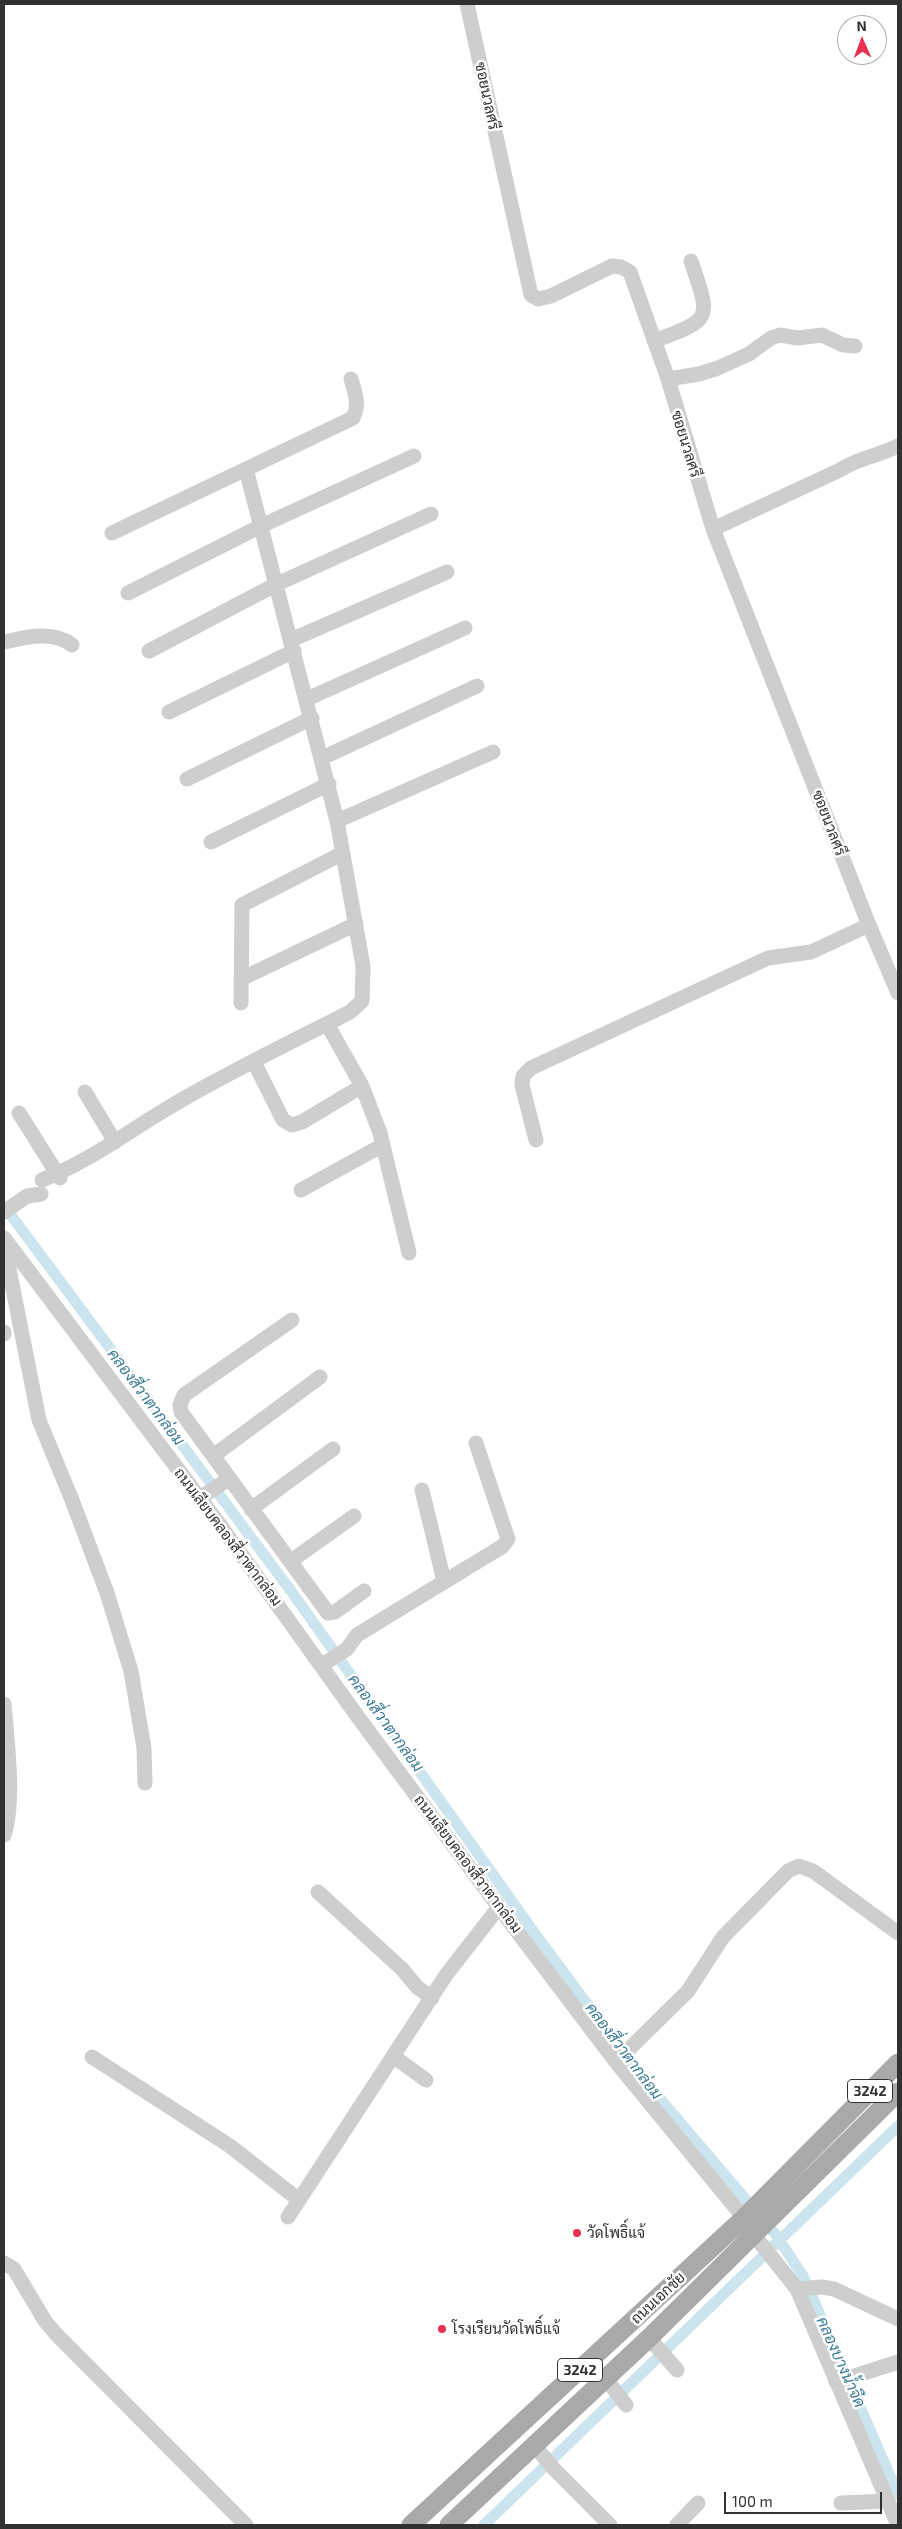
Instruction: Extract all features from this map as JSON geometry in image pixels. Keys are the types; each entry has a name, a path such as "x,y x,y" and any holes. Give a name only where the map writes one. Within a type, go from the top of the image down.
{"main road":[{"name":"ถนนเอกชัย","path":"455,2524 544,2458 664,2355 754,2227 898,2063"},
{"name":"ถนนเอกชัย","path":"779,2197 898,2092"},
{"name":"ถนนเอกชัย","path":"410,2525 754,2227"}],"street":[{"name":"ซอยนวลศรี","path":"467,4 516,238 531,295 538,299 551,296 612,266 621,267 630,272 668,379 713,529 869,925 898,993"},
{"path":"654,341 692,327 700,321 704,313 703,299 691,261"},
{"path":"668,379 699,374 718,368 749,354 771,338 780,336 798,338 822,335 843,345 855,346"},
{"path":"112,533 353,418 357,410 357,399 351,379"},
{"path":"713,529 840,470 852,462 873,458 898,446"},
{"path":"128,593 261,526 414,456"},
{"path":"4,1212 61,1174 116,1142 168,1108 350,1012 362,1001 363,966 338,821 246,469"},
{"path":"149,651 277,584 431,514"},
{"path":"169,712 293,646 447,572"},
{"path":"307,699 465,628"},
{"path":"4,642 42,636 66,640 72,645"},
{"path":"322,758 477,686"},
{"path":"187,779 312,718"},
{"path":"338,821 493,752"},
{"path":"211,842 328,784"},
{"path":"241,1003 242,905 343,853"},
{"path":"241,979 356,924"},
{"path":"536,1140 522,1085 523,1076 532,1068 768,958 812,952 869,925"},
{"path":"327,1024 362,1086 383,1145 408,1253"},
{"path":"254,1062 283,1120 292,1125 302,1122 362,1086"},
{"path":"85,1092 116,1142"},
{"path":"19,1113 61,1174"},
{"path":"301,1190 383,1145"},
{"name":"ถนนเลียบคลองสี่วาตากล่อม","path":"4,1238 206,1500 327,1662 499,1907 618,2059 754,2227 769,2253 801,2288 886,2501 898,2525"},
{"path":"4,1244 39,1420 79,1519 131,1671 144,1748 145,1783"},
{"path":"292,1320 184,1395 180,1405 180,1412 212,1456 227,1486 251,1509 328,1613 335,1612 364,1590"},
{"path":"212,1456 320,1378"},
{"path":"327,1662 347,1649 357,1635 503,1546 508,1539 476,1443"},
{"path":"251,1509 333,1449"},
{"path":"206,1500 227,1486"},
{"path":"422,1490 444,1581"},
{"path":"291,1561 354,1516"},
{"path":"4,1704 9,1757 7,1818 4,1835"},
{"path":"618,2059 688,1991 723,1937 788,1871 799,1866 813,1871 898,1933"},
{"path":"318,1892 402,1968 417,1987 432,1998"},
{"path":"288,2217 432,1998 499,1907"},
{"path":"393,2056 426,2080"},
{"path":"92,2057 230,2146 299,2200"},
{"path":"4,2264 14,2269 45,2321 56,2334 246,2525"},
{"path":"801,2288 822,2287 834,2289 898,2319"},
{"path":"839,2382 898,2362"},
{"path":"544,2458 610,2525"},
{"path":"841,2503 886,2501"},
{"path":"677,2525 698,2503"}],"waterway":[{"name":"คลองสี่วาตากล่อม","path":"4,1206 291,1591 536,1935 639,2074 776,2235 803,2276 898,2494"},
{"path":"484,2525 898,2126"}],"place":[{"name":"วัดโพธิ์แจ้","path":"577,2233"},
{"name":"โรงเรียนวัดโพธิ์แจ้","path":"442,2329"}],"water label":[{"name":"คลองบางน้ำจืด","path":"841,2362"}]}
